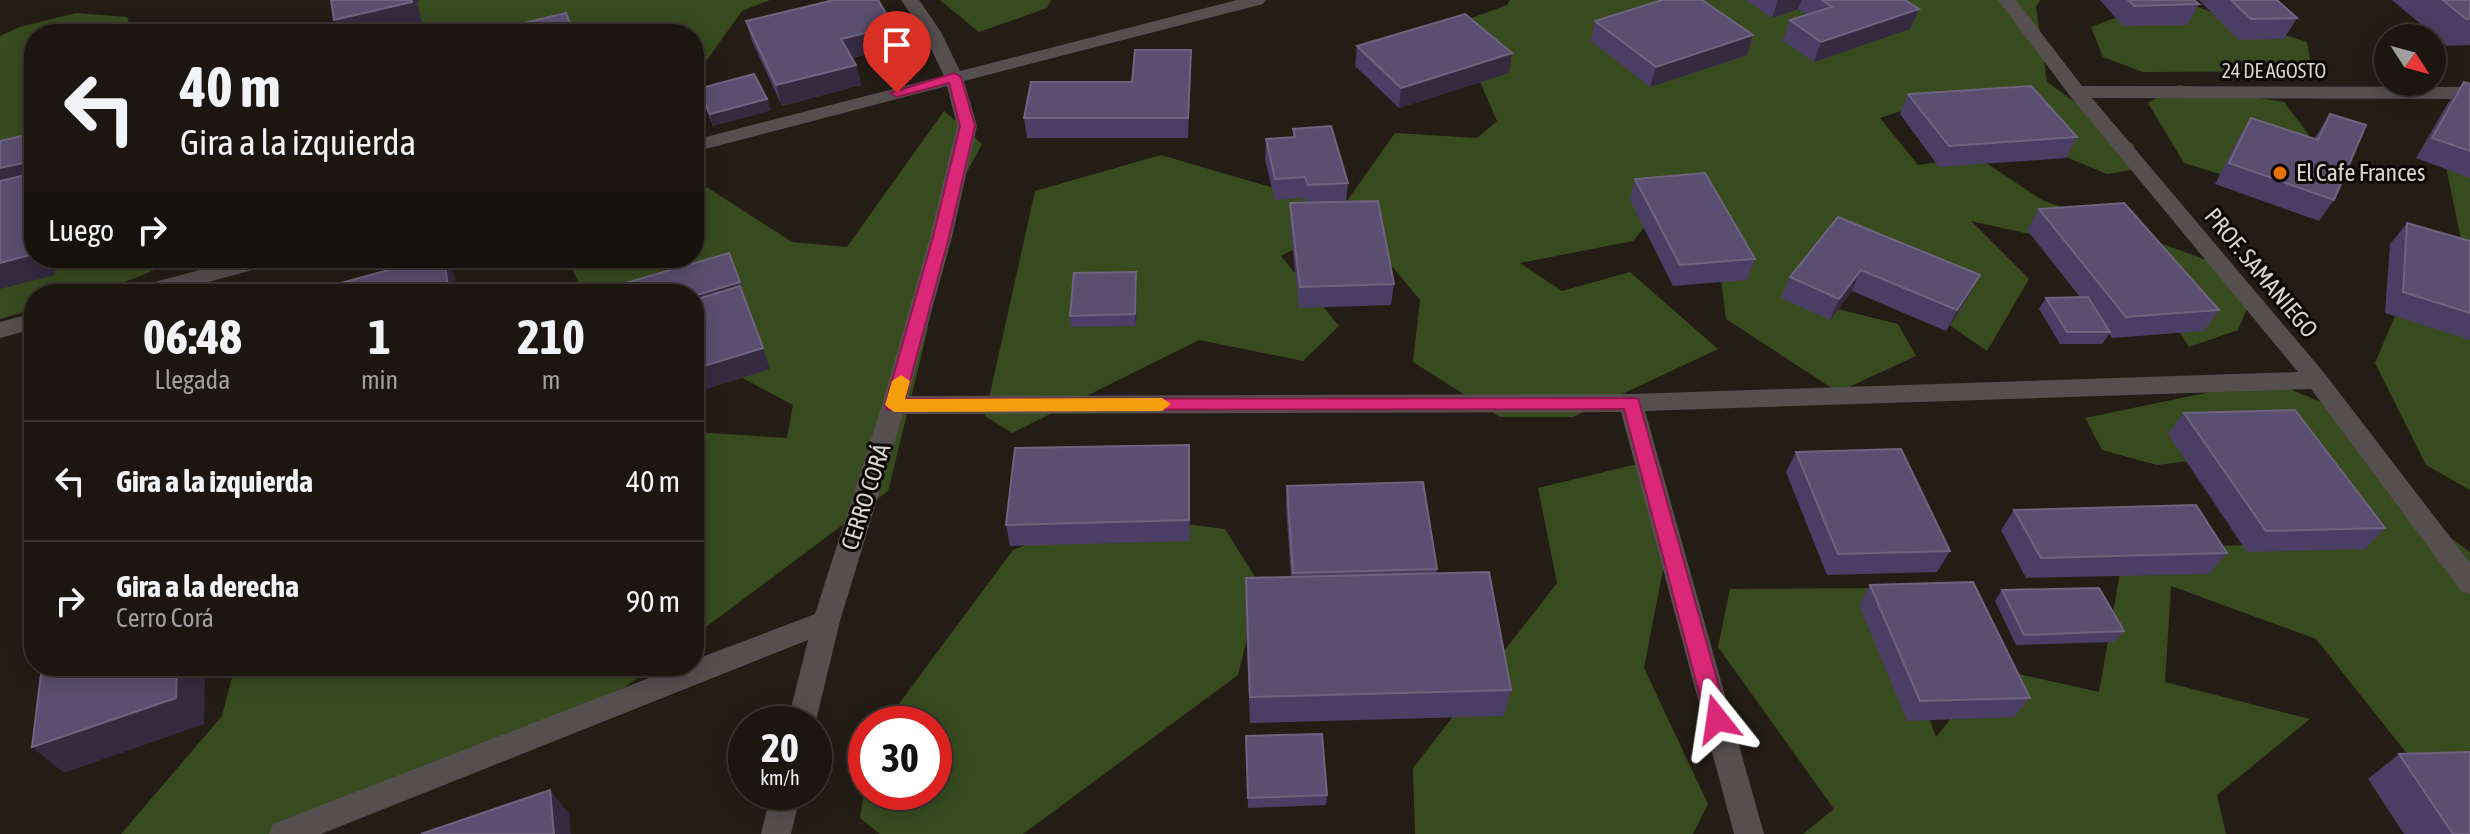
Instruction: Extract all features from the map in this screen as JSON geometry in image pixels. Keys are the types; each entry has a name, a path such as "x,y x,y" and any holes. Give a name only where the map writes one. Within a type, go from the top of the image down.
{"street":[{"name":"CERRO CORÁ","path":"806,706 826,621 894,405 941,237 967,126 954,77 932,32 910,0"},
{"path":"704,143 1257,0"},
{"name":"PROF. SAMANIEGO","path":"2007,0 2077,92 2317,380 2469,581"},
{"name":"24 DE AGOSTO","path":"2077,92 2470,93"},
{"path":"174,284 234,268"},
{"path":"0,330 24,324"},
{"path":"894,405 1631,403 2317,380"},
{"path":"1631,403 1749,834"},
{"path":"704,669 826,621"},
{"path":"284,834 686,676"},
{"path":"776,834 782,810"}],"green space":[{"path":"419,0 770,0 742,11 704,64 704,24 399,24"},
{"path":"940,0 1051,0 1047,8 979,32"},
{"path":"1510,0 2040,0 2036,7 2047,82 2134,145 2138,169 2107,174 1932,101 1880,118 1918,165 1977,157 2042,200 2220,265 2254,292 2238,330 2189,347 2132,257 1971,221 2029,279 1987,351 1925,308 1926,258 1789,297 1898,324 1916,356 1838,392 1726,319 1714,224 1660,209 1633,241 1520,263 1562,291 1630,272 1718,349 1573,417 1500,417 1413,362 1420,300 1371,241 1329,231 1281,256 1339,326 1303,361 1199,340 1012,433 985,416 1035,191 1161,155 1342,208 1395,133 1477,138 1497,121 1455,24 1507,5"},
{"path":"2163,0 2175,0 2307,42 2312,71 2143,72 2103,57 2091,27"},
{"path":"76,13 127,17 129,24 32,24"},
{"path":"24,26 24,149 0,150 0,36"},
{"path":"2178,85 2284,102 2309,135 2304,161 2255,185 2184,163 2148,103"},
{"path":"944,111 982,144 941,220 927,333 888,491 704,629 704,433 787,438 793,405 724,368 715,294 704,294 704,284 580,284 571,268 704,268 704,185 792,242 847,247"},
{"path":"2470,149 2470,260 2464,254 2445,162"},
{"path":"0,197 24,240 24,268 158,268 116,284 24,284 24,312 0,319"},
{"path":"2395,316 2470,333 2470,490 2426,465 2375,363"},
{"path":"2268,380 2345,412 2403,503 2470,552 2470,760 2416,765 2316,639 2171,586 2165,682 2310,719 2217,795 2226,834 1803,834 1834,809 1718,647 1730,589 1883,588 1936,737 1991,668 2099,692 2124,550 2291,543 2269,451 2157,465 2102,450 2085,418"},
{"path":"1637,464 1672,523 1644,668 1708,804 1693,834 1415,834 1413,768 1557,583 1538,488"},
{"path":"1107,514 1225,529 1260,585 1238,675 1023,834 880,834 860,818 861,810 952,810 952,706 897,706 1013,550"},
{"path":"232,676 640,676 625,687 302,834 121,834 222,716"}],"building":[{"path":"331,0 412,0 412,2 334,20"},
{"path":"834,0 878,0 894,26 841,39 856,65 776,85 746,21"},
{"path":"1662,0 1702,0 1753,35 1656,67 1595,21"},
{"path":"1822,0 1905,0 1919,9 1821,42 1790,20 1832,7"},
{"path":"2128,0 2194,0 2199,4 2134,6"},
{"path":"2231,0 2277,0 2297,18 2251,19"},
{"path":"2443,0 2470,0 2470,19 2466,19"},
{"path":"566,13 570,24 520,24"},
{"path":"1465,14 1512,53 1401,88 1357,46"},
{"path":"1135,50 1191,50 1188,118 1024,118 1031,82 1132,82"},
{"path":"754,74 767,99 710,114 704,102 704,87"},
{"path":"2464,82 2470,84 2470,151 2432,138"},
{"path":"2031,86 2077,137 1949,146 1908,94"},
{"path":"2330,114 2366,125 2334,200 2229,163 2251,118 2318,140"},
{"path":"1331,126 1348,183 1308,185 1305,177 1275,179 1266,139 1295,137 1293,129"},
{"path":"24,135 24,163 0,168 0,141"},
{"path":"1705,173 1755,259 1680,265 1635,179"},
{"path":"24,175 24,257 0,263 0,181"},
{"path":"1378,201 1394,284 1300,287 1290,203"},
{"path":"2124,203 2219,310 2126,317 2039,209"},
{"path":"1838,217 1980,275 1957,310 1861,270 1839,299 1790,277"},
{"path":"2407,223 2470,241 2470,313 2403,292"},
{"path":"729,253 740,282 704,293 704,284 622,284 677,268 704,268 704,260"},
{"path":"396,268 445,268 448,284 337,284"},
{"path":"1136,272 1135,314 1070,316 1074,273"},
{"path":"740,286 763,348 704,366 704,297"},
{"path":"2088,297 2110,332 2067,332 2046,298"},
{"path":"2295,410 2385,528 2266,531 2184,413"},
{"path":"1189,445 1189,520 1006,525 1015,448"},
{"path":"1901,449 1950,551 1838,554 1796,452"},
{"path":"1423,482 1437,569 1293,573 1287,486"},
{"path":"2196,505 2227,553 2041,558 2014,510"},
{"path":"1489,572 1511,690 1250,697 1246,578"},
{"path":"1973,582 2030,698 1920,701 1870,585"},
{"path":"2099,588 2124,631 2024,635 2002,590"},
{"path":"41,676 177,676 176,698 32,747"},
{"path":"1322,734 1327,795 1248,798 1246,736"},
{"path":"2470,752 2470,834 2453,834 2399,754"},
{"path":"550,790 554,834 421,834"}],"slow traffic":[{"path":"901,381 894,405 1162,404"}],"place":[{"name":"El Cafe Frances","path":"2280,173"}],"route":[{"path":"897,93 954,77 967,126 941,237 894,405 1631,403 1717,719"}]}
